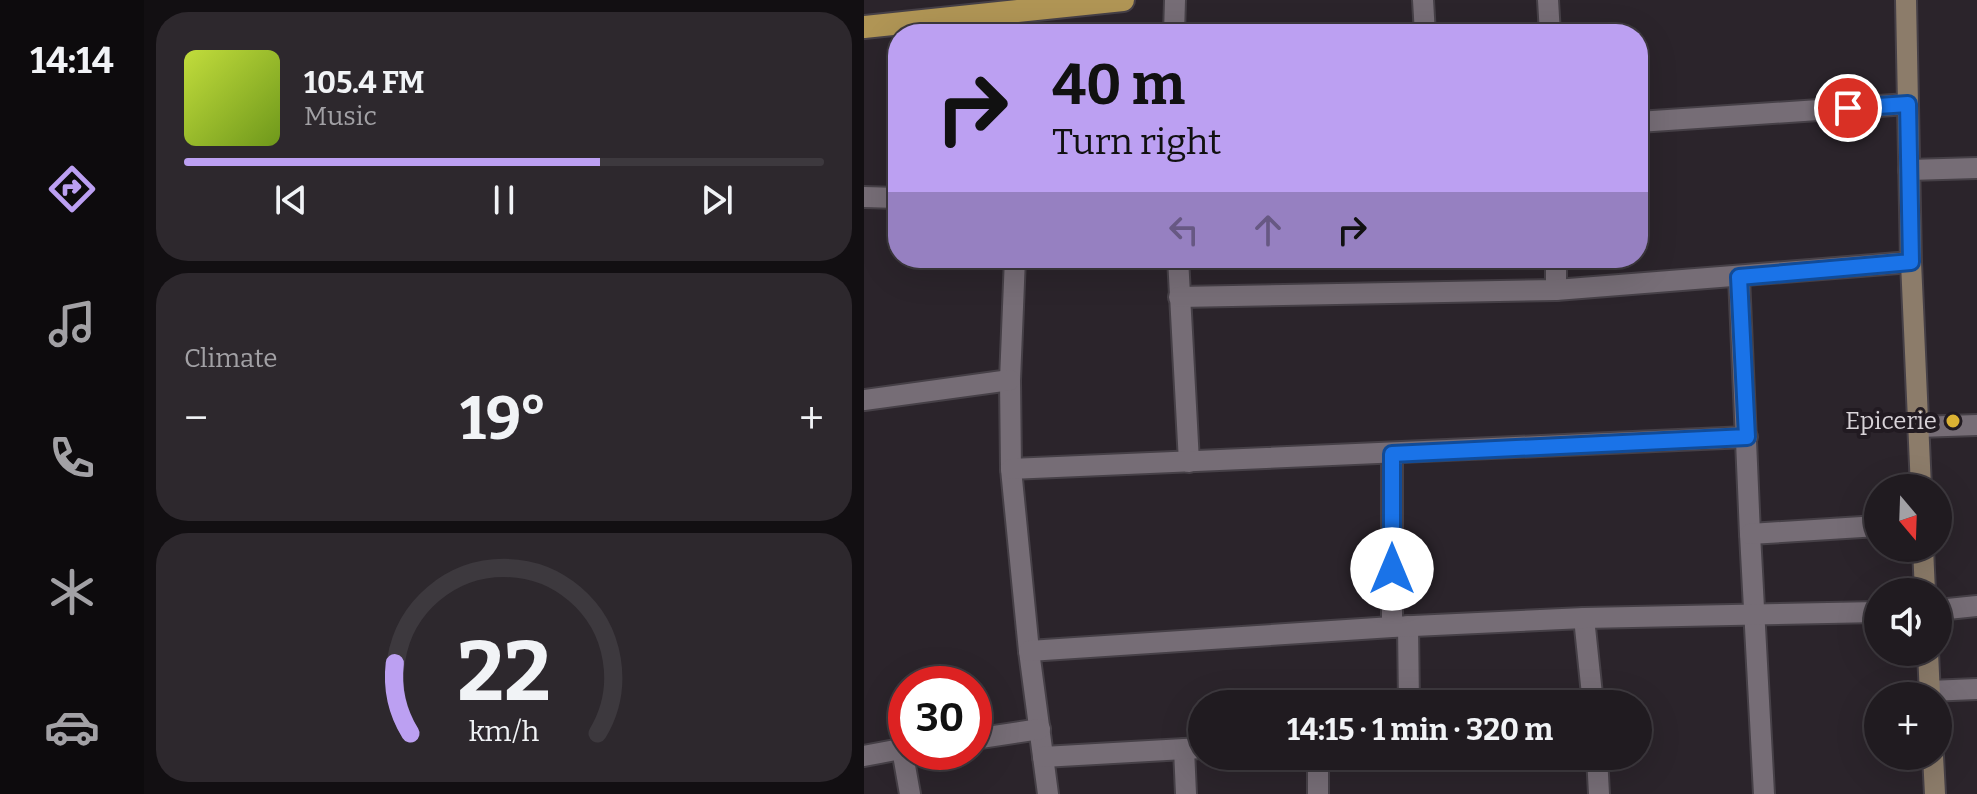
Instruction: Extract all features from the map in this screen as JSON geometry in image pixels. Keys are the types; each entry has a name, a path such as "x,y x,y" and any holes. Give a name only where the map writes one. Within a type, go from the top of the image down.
{"highway":[{"path":"893,24 1123,0"},
{"path":"864,27 888,24"}],"main road":[{"path":"1906,0 1911,262 1920,474"},
{"path":"1934,770 1935,794"}],"street":[{"path":"1174,24 1175,0"},
{"path":"1423,0 1424,24"},
{"path":"1548,0 1549,24"},
{"path":"1648,121 1908,104"},
{"path":"1909,170 1977,168"},
{"path":"864,197 888,198"},
{"path":"1179,297 1556,290 1911,262"},
{"path":"1015,268 1010,380 1011,469 1029,651 1048,794"},
{"path":"1178,268 1189,462"},
{"path":"1556,268 1556,290"},
{"path":"1739,277 1764,794"},
{"path":"864,400 1010,380"},
{"path":"1918,427 1977,425"},
{"path":"1011,469 1747,437"},
{"path":"1392,454 1400,627 1407,690"},
{"path":"1750,534 1864,527"},
{"path":"1952,609 1977,606"},
{"path":"1029,651 1584,618 1864,612"},
{"path":"1584,618 1592,690"},
{"path":"1952,691 1977,689"},
{"path":"992,736 1040,729"},
{"path":"1043,757 1188,748"},
{"path":"864,756 888,752"},
{"path":"907,770 910,794"},
{"path":"1186,794 1190,770"},
{"path":"1318,770 1318,794"},
{"path":"1598,770 1599,794"}],"place":[{"name":"Epicerie","path":"1953,421"}],"route":[{"path":"1392,569 1392,454 1747,437 1739,277 1911,262 1908,104 1848,108"}]}
